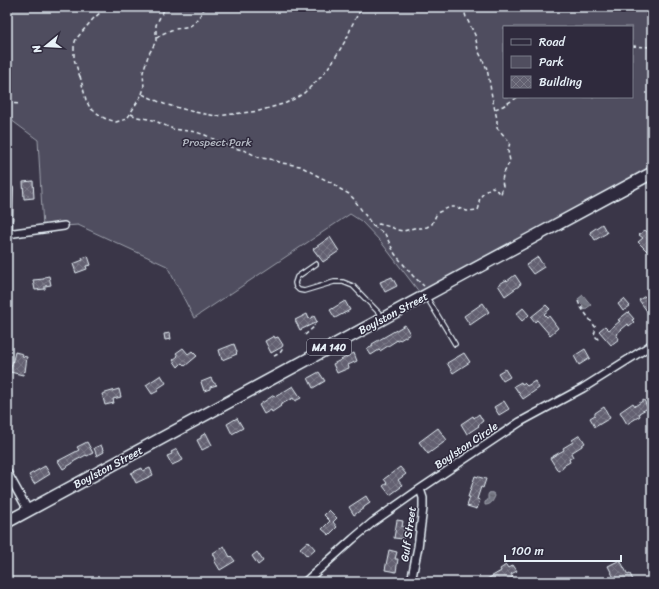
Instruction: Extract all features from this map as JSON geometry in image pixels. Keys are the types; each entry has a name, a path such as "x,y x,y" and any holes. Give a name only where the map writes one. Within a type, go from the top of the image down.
{"main road":[{"name":"Boylston Street","path":"7,522 652,173"}],"street":[{"path":"8,234 64,226"},
{"name":"Boylston Circle","path":"305,582 350,541 420,489 520,422 583,388 652,344"},
{"path":"7,472 28,510"},
{"name":"Gulf Street","path":"411,582 418,547 423,508 423,498 420,489"}],"lane":[{"path":"8,234 11,189"},
{"path":"316,264 297,277 294,283 299,290 304,291 334,282 343,282 353,286 384,318"},
{"path":"428,294 456,344"}],"path":[{"path":"104,7 76,39 74,45 74,60 86,100 90,108 104,118 116,122 128,119 142,94 144,88 143,72 148,56 156,41 156,25 165,7"},
{"path":"156,38 171,30 190,26 202,13 204,7"},
{"path":"142,94 164,104 216,116 258,111 286,103 304,93 333,61 348,38 352,25 362,7"},
{"path":"373,226 379,224 404,231 410,228 427,227 432,224 436,213 450,207 455,207 466,211 478,210 478,201 481,195 490,187 493,187 494,190 501,194 503,175 510,161 508,150 510,142 497,128 497,119 487,69 478,50 475,35 463,7"},
{"path":"633,46 649,46 652,48"},
{"path":"495,109 516,98"},
{"path":"7,103 20,104"},
{"path":"131,114 137,117 153,120 173,129 196,132 205,135 231,148 246,151 260,158 300,166 332,183 349,194 373,226 385,234 395,254 428,294"},
{"path":"578,301 596,328 594,334 598,339 600,339"},
{"path":"305,335 312,330 315,326 314,325"},
{"path":"274,356 280,353 284,347"}],"green space":[{"name":"Prospect Park","path":"7,7 652,7 652,173 423,297 381,242 361,221 350,214 194,318 167,266 78,225 43,228 38,140 7,117"}],"water":[{"path":"583,295 591,305 584,310 578,299"},
{"path":"489,493 493,493 495,496 492,502 485,505 485,502 488,500"}],"building":[{"path":"33,181 34,198 24,199 23,182"},
{"path":"602,224 607,233 595,240 590,232"},
{"path":"652,229 652,246 647,251 638,242 643,238 639,235 645,230 648,233"},
{"path":"330,237 339,251 323,262 313,249"},
{"path":"88,256 91,265 86,266 87,269 76,273 73,264"},
{"path":"538,257 544,267 533,274 526,265"},
{"path":"515,275 521,284 505,296 498,285"},
{"path":"49,276 51,285 45,286 45,289 35,290 33,280 44,279 44,277"},
{"path":"392,277 397,286 385,292 380,282"},
{"path":"645,296 652,302 652,318 639,300"},
{"path":"624,299 630,306 623,311 618,304"},
{"path":"345,301 350,310 335,318 330,310"},
{"path":"483,303 489,312 470,325 464,316"},
{"path":"546,305 550,309 544,314 547,317 549,316 558,328 550,335 537,320 535,322 531,317"},
{"path":"523,308 529,315 522,321 516,314"},
{"path":"628,312 634,319 632,320 634,322 629,326 628,324 616,334 619,339 611,345 599,331 605,326 609,330"},
{"path":"307,314 309,319 314,316 317,322 300,330 295,320"},
{"path":"405,325 410,334 371,355 367,349 373,346 372,344"},
{"path":"170,333 171,339 165,340 164,334"},
{"path":"274,336 275,338 278,337 283,345 271,353 265,341"},
{"path":"234,344 237,354 222,360 219,350"},
{"path":"183,348 188,354 192,351 197,356 185,366 182,363 178,367 173,360 178,356 176,353"},
{"path":"585,349 590,358 579,365 574,356"},
{"path":"15,352 23,354 22,356 27,357 25,372 24,371 23,375 10,372"},
{"path":"354,353 357,361 348,365 349,368 337,373 333,364"},
{"path":"464,353 470,362 453,373 447,363"},
{"path":"505,369 510,377 503,381 498,373"},
{"path":"319,372 325,381 313,388 308,378"},
{"path":"161,375 166,383 157,389 158,391 152,394 146,385"},
{"path":"211,378 217,385 204,391 201,382"},
{"path":"535,381 539,388 523,399 514,386 521,382 527,386"},
{"path":"293,386 301,398 295,401 293,398 280,405 281,406 272,412 271,410 264,414 259,405 274,395 275,397"},
{"path":"119,389 121,397 113,399 114,403 105,405 102,394"},
{"path":"644,400 648,408 639,413 640,416 627,424 620,412 633,403 635,406"},
{"path":"504,401 509,409 499,415 494,407"},
{"path":"604,407 610,418 595,427 590,418"},
{"path":"479,414 483,421 478,425 479,426 467,434 461,424"},
{"path":"237,418 243,428 232,434 227,424"},
{"path":"438,428 447,440 428,454 419,442"},
{"path":"206,433 212,445 202,450 197,440"},
{"path":"580,435 585,443 571,453 573,457 569,459 570,462 558,471 550,458 564,450 563,448 573,442 572,440"},
{"path":"87,442 93,453 87,456 86,455 63,469 58,461 79,450 77,447"},
{"path":"101,445 104,452 97,456 94,448"},
{"path":"177,449 183,460 172,465 167,456 172,454 171,452"},
{"path":"45,466 50,474 34,484 29,475"},
{"path":"400,467 406,474 398,480 402,485 400,486 401,487 390,495 383,486 387,483 384,479"},
{"path":"142,468 143,471 150,468 153,475 136,483 131,473"},
{"path":"475,476 486,479 483,488 481,487 477,499 480,500 477,509 467,506 470,497 468,497"},
{"path":"366,496 370,503 354,515 349,507"},
{"path":"329,510 337,518 333,522 337,527 329,535 322,529 330,521 324,515"},
{"path":"397,520 403,521 402,527 405,527 403,539 394,538"},
{"path":"308,541 315,549 307,556 300,548"},
{"path":"224,546 230,557 231,556 235,561 220,570 214,560 216,559 213,553"},
{"path":"389,550 397,552 395,559 398,559 396,572 385,570"},
{"path":"257,552 263,561 258,565 252,556"},
{"path":"620,560 628,575 630,574 634,582 616,582 608,566"},
{"path":"506,565 508,568 513,565 517,571 511,574 513,577 504,582 482,582 501,571 500,569"}]}
